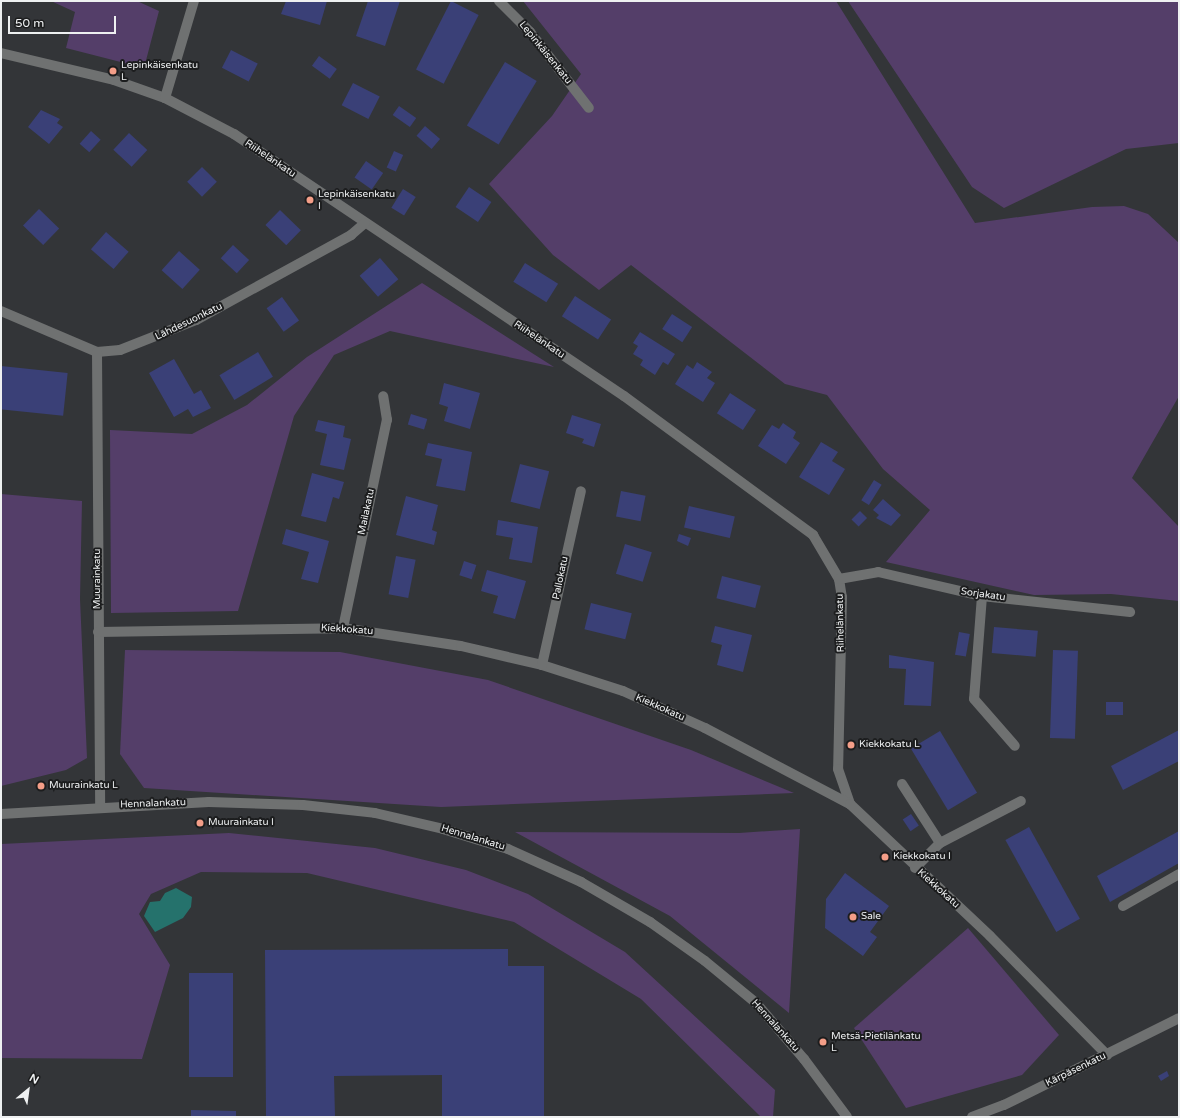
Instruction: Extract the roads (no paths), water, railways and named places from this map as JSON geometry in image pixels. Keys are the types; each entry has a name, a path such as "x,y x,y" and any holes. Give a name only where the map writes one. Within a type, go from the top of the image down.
{"street":[{"path":"166,98 194,1"},
{"name":"Lepinkäisenkatu","path":"499,1 530,32 589,108"},
{"name":"Riihelänkatu","path":"1,53 114,80 166,98 234,134 624,396 795,519 813,535 839,579 842,642 838,769 850,804"},
{"name":"Lähdesuonkatu","path":"97,352 146,342 196,320 351,235 365,223"},
{"path":"1,311 97,352"},
{"name":"Muurainkatu","path":"97,352 100,806"},
{"name":"Mailakatu","path":"343,628 387,420 383,396"},
{"name":"Pallokatu","path":"542,665 581,491"},
{"name":"Sorjakatu","path":"839,579 878,572 982,596 1130,612"},
{"path":"982,596 974,699 1015,746"},
{"name":"Kiekkokatu","path":"98,632 343,628 462,646 542,665 623,691 704,728 850,804 915,868 990,936 1107,1055"},
{"path":"902,784 940,843"},
{"path":"915,868 940,843 1020,801"},
{"name":"Hennalankatu","path":"1,814 100,806 209,802 303,805 375,814 443,829 508,849 581,882 650,922 705,961 756,1003 804,1059 847,1117"},
{"path":"1123,906 1179,874"},
{"name":"Kärpäsenkatu","path":"972,1117 1107,1055 1179,1018"}],"place":[{"name":"Lepinkäisenkatu L","path":"113,71"},
{"name":"Lepinkäisenkatu I","path":"310,200"},
{"name":"Kiekkokatu L","path":"851,745"},
{"name":"Muurainkatu L","path":"41,786"},
{"name":"Muurainkatu I","path":"200,823"},
{"name":"Kiekkokatu I","path":"885,857"},
{"name":"Sale","path":"853,917"},
{"name":"Metsä-Pietilänkatu L","path":"823,1042"}]}
